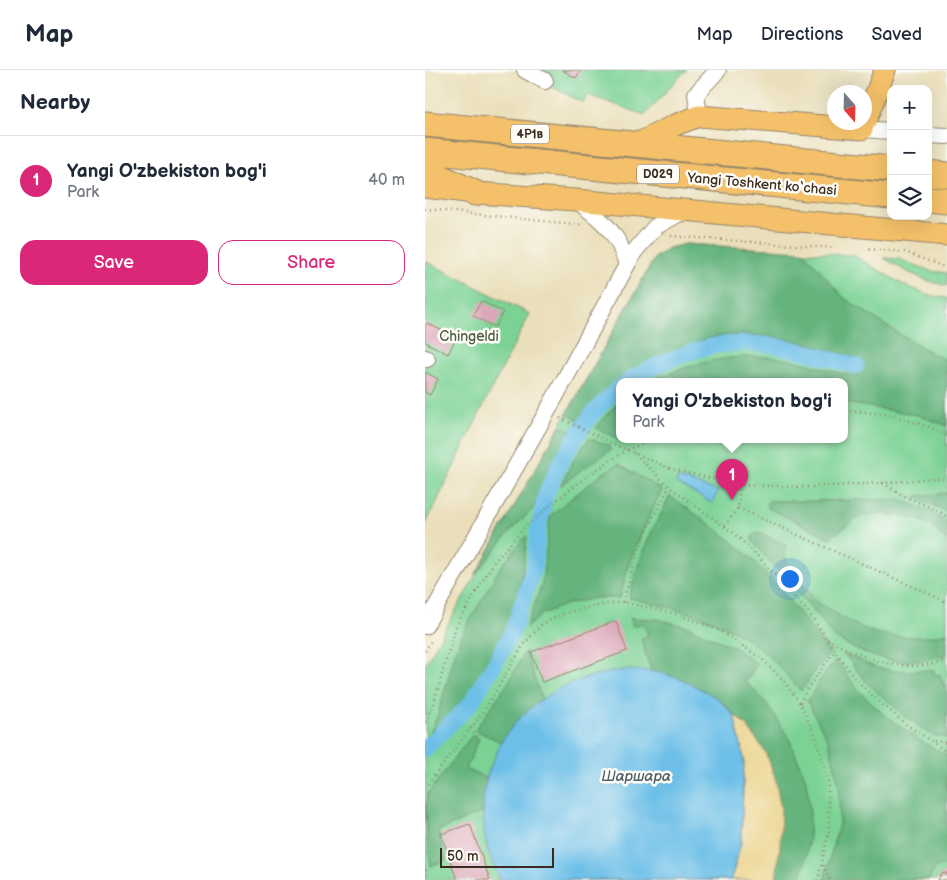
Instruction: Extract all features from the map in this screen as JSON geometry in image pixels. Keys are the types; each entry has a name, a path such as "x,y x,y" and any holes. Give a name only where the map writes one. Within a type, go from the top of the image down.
{"highway":[{"name":"4Р1в","path":"425,124 635,145"},
{"name":"Yangi Toshkent ko‘chasi","path":"635,145 887,170"},
{"name":"Yangi Toshkent ko‘chasi","path":"425,151 887,196"},
{"path":"425,170 475,193"},
{"path":"932,173 947,175"},
{"path":"932,200 947,201"}],"main road":[{"path":"872,103 885,70"},
{"path":"635,145 675,125 699,116 827,122"},
{"path":"425,188 576,200 947,236"}],"street":[{"path":"525,70 545,81"},
{"path":"699,116 696,94 719,70"},
{"path":"872,126 887,130"},
{"path":"932,134 947,136"},
{"path":"576,200 609,228 619,242 627,264"},
{"path":"425,626 548,410 634,252 655,226 678,214 694,211"}],"path":[{"path":"425,208 584,225"},
{"path":"668,236 834,248"},
{"path":"869,248 905,252 947,268"},
{"path":"848,410 892,415 947,435"},
{"path":"569,422 671,469 740,485 808,487 947,478"},
{"path":"425,722 433,706 456,626 495,562 526,526 555,501 596,470 627,450 645,443"},
{"path":"635,454 669,488 725,527 752,550 809,613 855,679 907,725 947,752"},
{"path":"883,483 904,496 939,511 947,517"},
{"path":"725,527 738,508 740,485"},
{"path":"623,602 647,529 669,488"},
{"path":"738,508 947,602"},
{"path":"425,788 483,712 524,644 542,624 565,613 623,602 676,614 719,630 762,659 800,703 816,738 828,780 829,831 817,880"},
{"path":"826,638 866,658 890,663 909,666 929,665 947,661"},
{"path":"800,703 809,686 835,651"},
{"path":"470,729 480,737"},
{"path":"933,741 947,743"},
{"path":"822,864 830,880"},
{"path":"425,870 429,880"}],"green space":[{"path":"520,70 687,70 645,115 588,95 583,103"},
{"path":"686,244 853,255 904,285 933,296 947,298 947,880 425,880 425,665 655,257 669,248"},
{"path":"686,244 803,251 844,298 888,327 947,360 947,426 918,415 848,403 848,378 658,378 683,368 717,360 752,356 786,359 858,376 859,359 794,340 752,335 708,338 648,362 624,378 616,378 616,384 596,402 581,421 567,414 655,257 669,248"},
{"path":"884,258 899,259 931,271 947,273 947,286 914,275"},
{"name":"Chingeldi","path":"425,261 530,314 425,526"},
{"path":"616,405 616,438 596,428"},
{"path":"560,426 572,431 550,469 533,509 512,529 475,575"},
{"path":"589,438 608,445 611,450 560,486 572,463"},
{"path":"619,464 662,490 629,563 620,598 595,598 567,604 542,614 526,628 542,584 550,516 601,474"},
{"path":"947,493 947,512 915,496"},
{"path":"670,496 722,534 752,559 783,593 830,653 815,670 801,691 766,653 738,633 693,614 629,598 638,565 652,531"},
{"path":"898,499 923,509 947,522 947,541 938,532 920,520 882,514 862,516 830,538 768,508 766,505 769,501"},
{"path":"756,533 763,534 786,545 785,555 789,565 811,595 824,606 855,625 878,633 919,637 947,633 947,654 926,660 890,660 853,648 834,637 816,613 753,542 751,537"},
{"path":"527,536 523,570 516,601 503,634 479,678 450,721 430,734 438,714 456,650 466,627 500,568"},
{"path":"630,618 657,619 689,627 735,648 757,664 746,682 767,704 789,738 806,780 810,813 809,837 805,863 799,880 776,880 775,777 765,752 747,726 717,698 682,679 651,671 641,639 648,635 643,623 633,626"},
{"path":"525,651 542,700 520,720 501,742 475,730 510,680"},
{"path":"844,654 877,668 896,671 934,670 935,676 940,674 943,685 947,685 947,738 932,735 906,717 868,684"},
{"path":"836,660 858,690 882,713 919,740 947,756 947,865 935,868 929,880 824,880 839,824 839,785 829,742 807,701"},
{"path":"473,734 479,739 466,769 486,778 483,812 438,831 446,860 431,866 427,829 428,793"}],"sand":[{"path":"734,715 747,726 765,752 775,777 781,809 780,845 776,880 731,880 741,843 744,759"}],"water":[{"path":"678,478 718,491 712,503 676,483"},
{"name":"Шаршара","path":"622,670 651,671 682,679 717,698 734,715 744,759 741,843 731,880 500,880 487,846 483,808 487,776 502,741 530,708 548,695 581,680"}],"building":[{"path":"562,70 581,70 576,78"},
{"path":"481,301 503,312 495,327 473,316"},
{"path":"427,323 456,338 448,354 425,342 425,327"},
{"path":"425,372 438,379 430,395 425,392"},
{"path":"616,621 627,651 542,682 531,652"},
{"path":"470,824 490,880 457,880 441,834"},
{"path":"947,873 947,880 938,880 941,874"}],"waterway":[{"path":"633,378 680,356 713,346 727,344 781,346 856,366"},
{"path":"425,749 471,703 496,662 514,628 534,567 538,529 546,494 559,465 576,437 592,414 616,390"}],"place":[{"name":"Yangi O'zbekiston bog'i","path":"732,500"}]}
